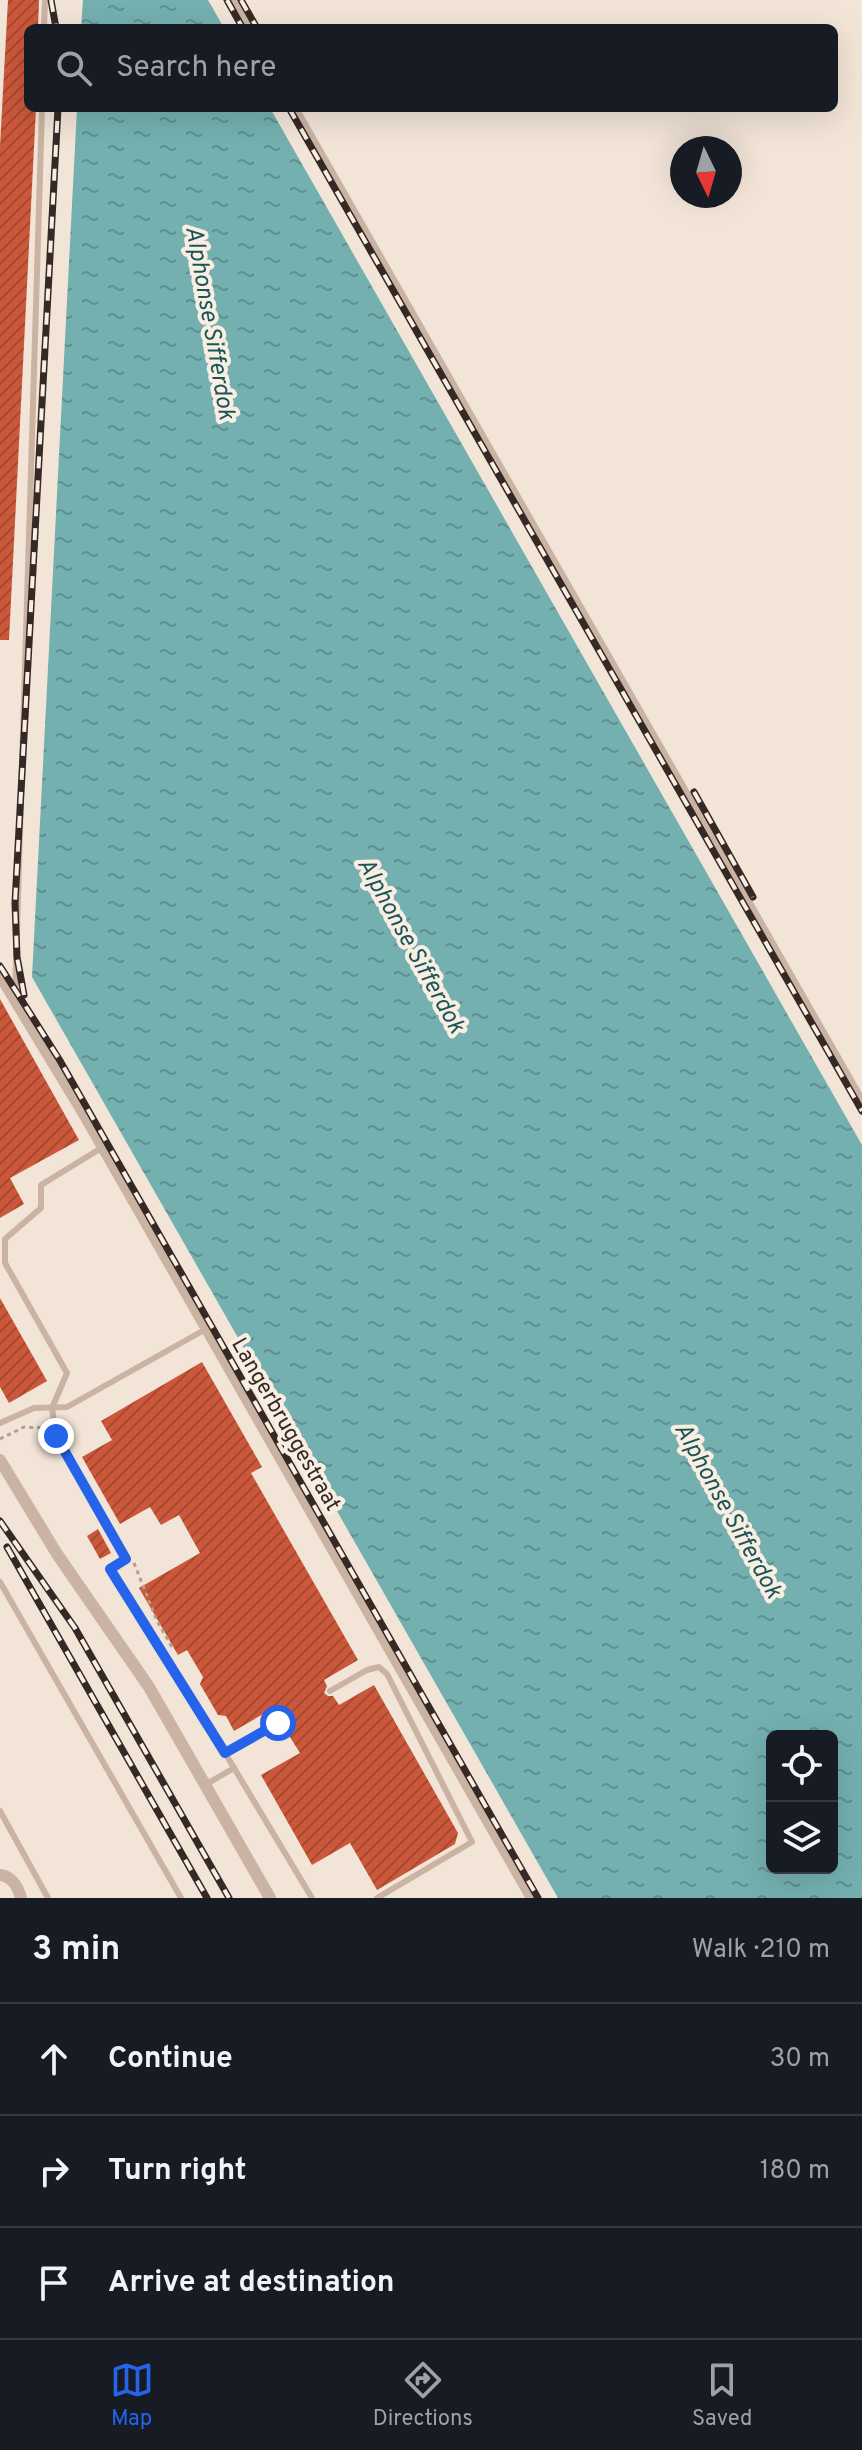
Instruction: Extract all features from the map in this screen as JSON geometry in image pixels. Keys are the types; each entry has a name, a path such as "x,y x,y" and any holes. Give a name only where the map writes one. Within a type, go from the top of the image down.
{"street":[{"name":"Langerbruggestraat","path":"0,975 103,1147 532,1898"},
{"path":"0,1460 57,1554 149,1687 270,1898"},
{"path":"0,1875 17,1886 21,1898"}],"lane":[{"path":"44,24 45,0"},
{"path":"234,0 248,24"},
{"path":"15,1000 42,112"},
{"path":"298,112 862,1099"},
{"path":"103,1147 41,1185 41,1208 5,1239 5,1263 67,1373 52,1408 56,1436 126,1559 110,1569 312,1898"},
{"path":"0,1423 34,1408 67,1407 206,1329"},
{"path":"0,1582 181,1898"},
{"path":"330,1691 367,1670 379,1667 387,1674 472,1842 377,1898"},
{"path":"225,1753 278,1723"},
{"path":"205,1785 234,1768"},
{"path":"0,1811 48,1898"}],"path":[{"path":"0,1439 19,1429"}],"water":[{"path":"83,0 208,0 222,24 81,24"},
{"name":"Alphonse Sifferdok","path":"77,112 272,112 862,1145 862,1898 558,1898 32,977"}],"building":[{"path":"8,0 39,0 38,24 24,24 24,112 36,112 9,640 0,640 0,146"},
{"path":"0,999 79,1140 10,1178 24,1204 0,1218"},
{"path":"0,1298 47,1381 9,1403 0,1387"},
{"path":"202,1362 262,1467 251,1473 358,1660 324,1680 327,1686 324,1693 333,1696 339,1705 374,1685 458,1833 455,1844 377,1890 350,1843 312,1865 261,1775 300,1753 281,1728 283,1719 275,1718 270,1710 234,1731 226,1716 218,1715 200,1684 203,1677 187,1650 178,1655 139,1588 200,1553 179,1515 161,1525 150,1507 120,1524 82,1457 112,1440 101,1421"},
{"path":"98,1529 111,1553 100,1559 87,1536"}],"railway":[{"path":"51,0 55,24"},
{"path":"227,0 240,24"},
{"path":"241,0 255,24"},
{"path":"24,995 17,957 15,903 58,112"},
{"path":"291,112 862,1111"},
{"path":"694,792 753,897"},
{"path":"0,966 59,1059 538,1898"},
{"path":"0,1521 75,1628 229,1898"},
{"path":"7,1547 207,1898"}],"route":[{"path":"56,1436 126,1559 110,1569 225,1753 278,1723"}]}
